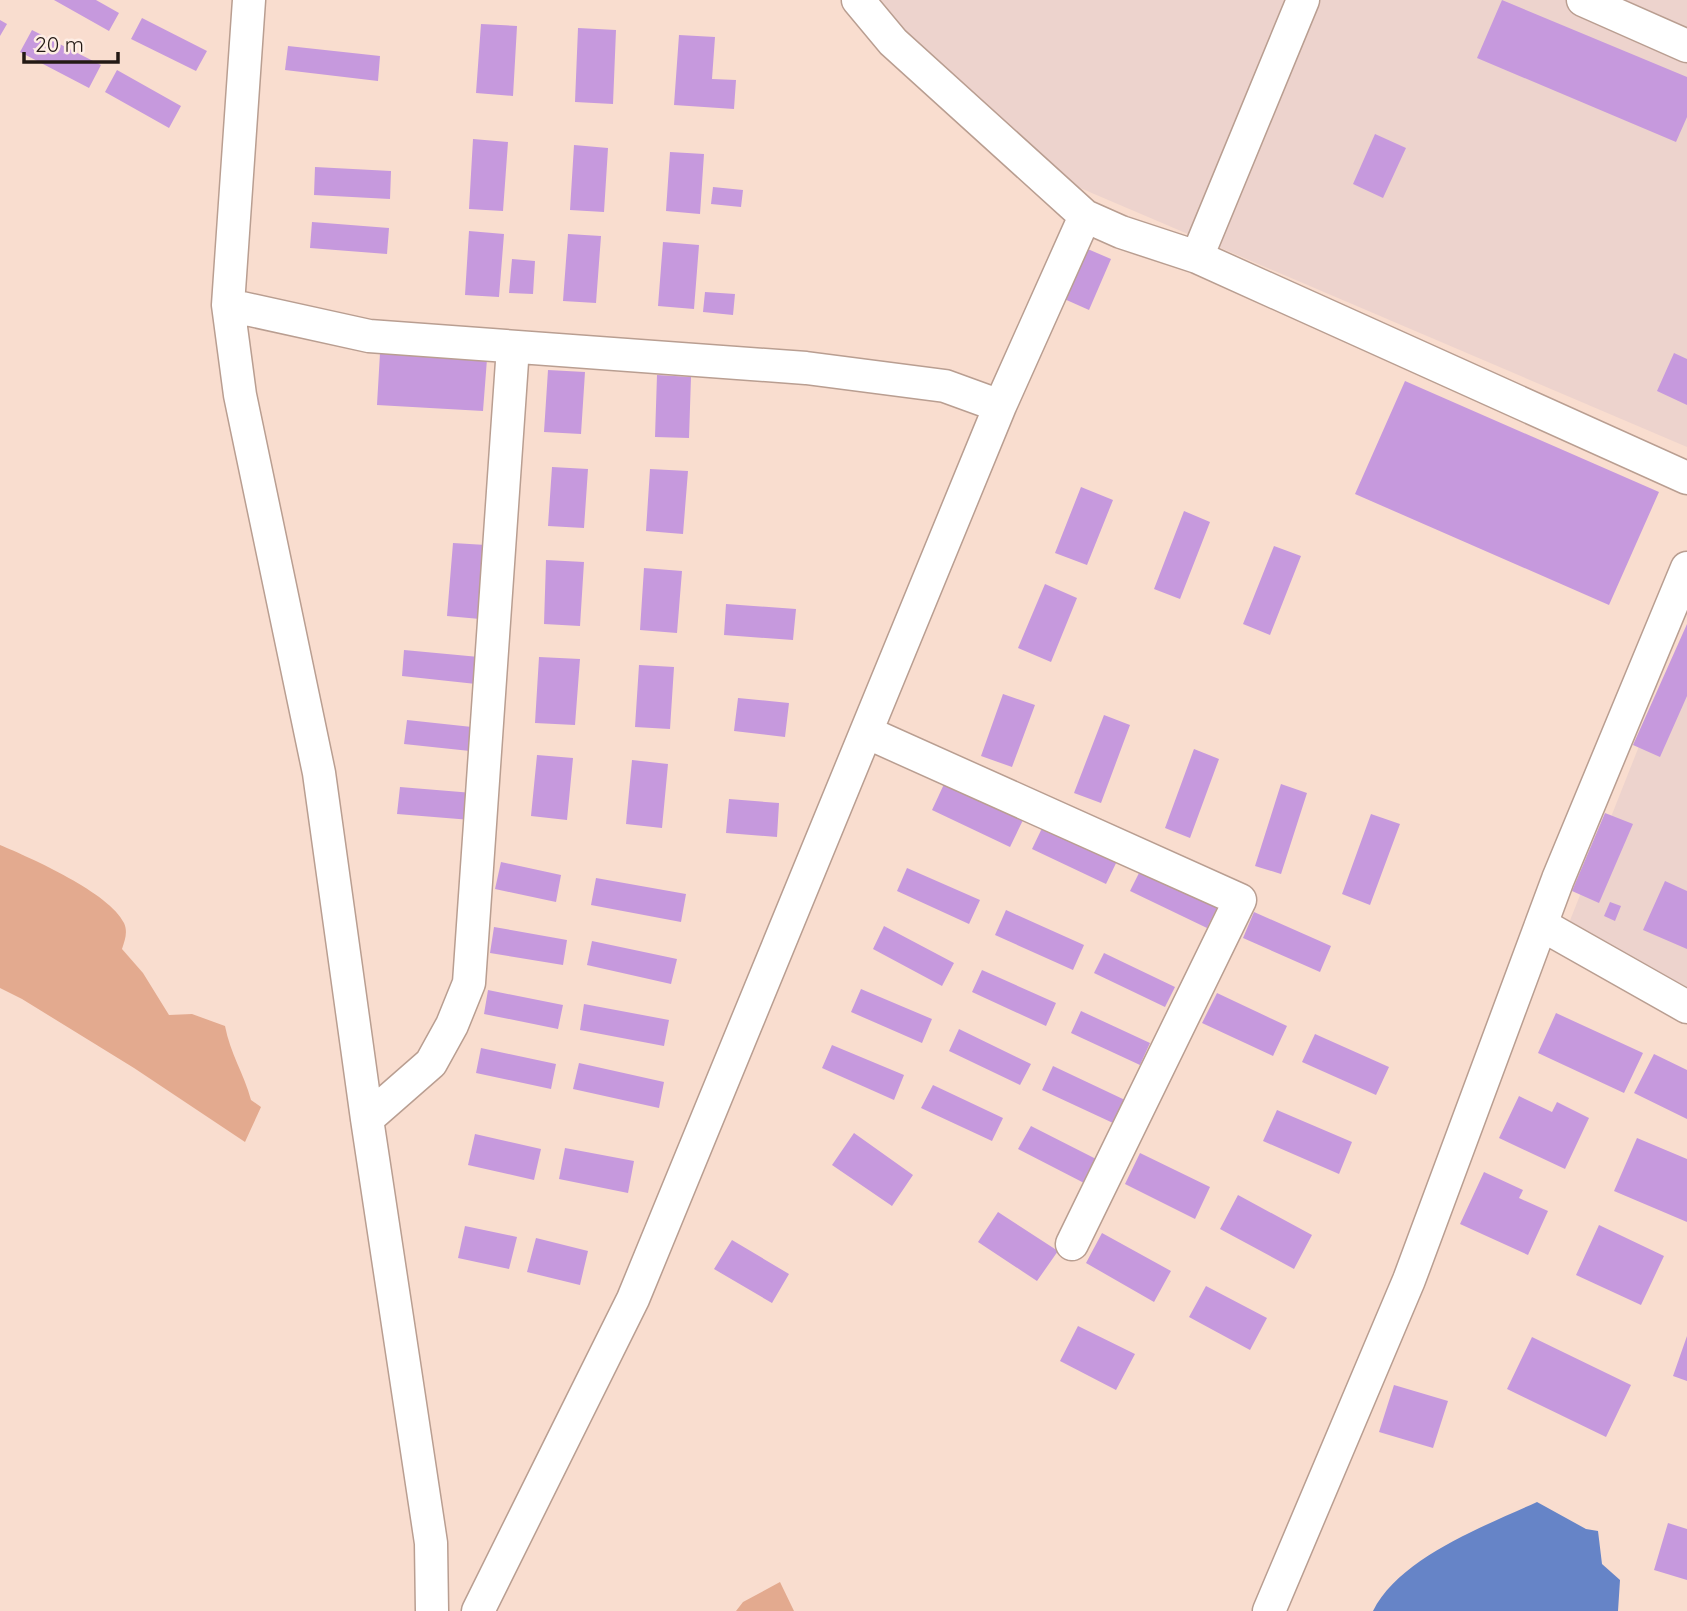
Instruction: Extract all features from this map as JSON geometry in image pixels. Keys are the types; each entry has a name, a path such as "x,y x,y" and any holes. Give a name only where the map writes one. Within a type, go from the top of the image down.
{"street":[{"path":"250,0 228,305 240,395 319,773 367,1119 431,1543 432,1611"},
{"path":"858,0 893,42 1085,216 1121,232 1198,257 1687,478"},
{"path":"1198,257 1303,0"},
{"path":"1583,0 1687,46"},
{"path":"478,1611 632,1299 1000,406 1085,216"},
{"path":"228,305 369,336 806,368 945,386 1000,406"},
{"path":"367,1119 430,1063 452,1025 469,983 513,347"},
{"path":"1269,1611 1409,1280 1558,879 1687,568"},
{"path":"866,732 1240,900 1072,1244"},
{"path":"1542,925 1687,1007"}],"shaded area":[{"path":"878,0 1687,0 1687,447 1052,176 893,24"},
{"path":"1687,625 1687,991 1569,923"},
{"path":"0,845 68,878 103,900 116,912 126,930 122,949 143,973 169,1015 192,1014 225,1026 251,1100 261,1107 245,1142 134,1068 0,988"},
{"path":"780,1582 794,1611 736,1611 743,1602"}],"water":[{"path":"1537,1502 1586,1529 1598,1531 1602,1564 1620,1580 1618,1611 1373,1611 1386,1592 1423,1559 1469,1533"}],"building":[{"path":"54,0 96,0 119,13 109,31"},
{"path":"1502,0 1687,77 1687,117 1676,142 1477,58"},
{"path":"142,18 207,51 196,71 131,39"},
{"path":"0,20 7,24 0,36"},
{"path":"481,24 517,26 513,96 476,93"},
{"path":"578,28 616,30 613,104 575,102"},
{"path":"32,30 101,65 89,88 20,52"},
{"path":"679,35 715,37 712,79 736,80 734,109 674,105"},
{"path":"288,46 380,56 378,81 285,70"},
{"path":"117,70 181,106 169,128 105,92"},
{"path":"1375,134 1406,148 1383,198 1353,184"},
{"path":"473,139 508,142 503,211 469,209"},
{"path":"574,145 608,148 604,212 570,210"},
{"path":"670,152 704,154 700,214 666,211"},
{"path":"315,167 391,171 390,199 314,195"},
{"path":"713,187 743,190 741,207 711,204"},
{"path":"312,222 389,228 387,254 310,248"},
{"path":"469,231 504,234 499,297 465,295"},
{"path":"568,234 601,236 596,303 563,301"},
{"path":"663,242 699,245 694,309 658,306"},
{"path":"1083,247 1111,259 1089,310 1062,298"},
{"path":"512,259 535,261 533,294 509,293"},
{"path":"705,292 735,294 733,315 703,312"},
{"path":"380,353 487,359 483,411 377,405"},
{"path":"1674,353 1687,359 1687,405 1657,391"},
{"path":"548,370 585,372 581,434 544,432"},
{"path":"657,375 691,377 689,438 655,437"},
{"path":"1405,381 1659,492 1609,605 1355,494"},
{"path":"552,467 588,469 584,528 548,526"},
{"path":"650,469 688,471 683,534 646,531"},
{"path":"1081,487 1113,500 1087,565 1055,553"},
{"path":"1184,511 1210,522 1180,599 1154,589"},
{"path":"453,543 486,545 480,619 447,616"},
{"path":"1274,546 1301,556 1270,635 1243,624"},
{"path":"546,560 584,562 580,626 544,624"},
{"path":"644,568 682,571 677,633 640,630"},
{"path":"1045,584 1077,598 1051,662 1018,648"},
{"path":"726,604 796,609 793,640 724,635"},
{"path":"1687,624 1687,696 1660,757 1633,745"},
{"path":"404,650 479,657 476,684 402,676"},
{"path":"539,657 580,659 575,725 535,723"},
{"path":"639,665 674,667 670,729 635,727"},
{"path":"1003,694 1035,705 1012,767 981,756"},
{"path":"738,698 789,703 785,737 734,731"},
{"path":"1104,715 1130,725 1101,803 1074,793"},
{"path":"407,720 472,727 470,751 404,744"},
{"path":"1194,749 1219,759 1190,838 1165,828"},
{"path":"537,755 573,758 567,820 531,816"},
{"path":"632,760 668,764 662,828 626,824"},
{"path":"945,782 1023,820 1010,847 932,810"},
{"path":"1281,784 1307,793 1281,874 1255,866"},
{"path":"400,787 473,793 471,820 397,814"},
{"path":"729,799 779,803 777,837 726,833"},
{"path":"1605,813 1633,824 1599,903 1572,891"},
{"path":"1371,814 1400,824 1370,905 1342,894"},
{"path":"1044,824 1118,859 1106,884 1032,849"},
{"path":"501,862 561,875 556,902 495,889"},
{"path":"1142,867 1219,904 1207,928 1130,891"},
{"path":"907,868 980,900 969,924 897,891"},
{"path":"596,878 686,894 681,922 591,905"},
{"path":"1665,881 1687,891 1687,949 1643,930"},
{"path":"1610,902 1621,906 1615,921 1604,916"},
{"path":"1006,910 1084,945 1073,970 995,935"},
{"path":"1254,912 1331,946 1320,972 1243,938"},
{"path":"884,926 954,963 942,986 873,949"},
{"path":"494,927 567,940 563,965 490,953"},
{"path":"592,941 677,959 671,984 587,965"},
{"path":"1104,953 1175,987 1165,1007 1094,973"},
{"path":"982,970 1056,1003 1046,1026 972,992"},
{"path":"861,989 932,1019 922,1043 851,1012"},
{"path":"488,990 563,1005 558,1029 484,1014"},
{"path":"1217,993 1287,1026 1273,1056 1202,1023"},
{"path":"584,1004 669,1020 664,1046 580,1030"},
{"path":"1081,1011 1150,1043 1140,1065 1071,1033"},
{"path":"1556,1013 1643,1053 1624,1093 1538,1053"},
{"path":"959,1029 1031,1064 1020,1085 949,1051"},
{"path":"1315,1034 1389,1067 1376,1095 1302,1062"},
{"path":"832,1045 904,1075 894,1100 822,1068"},
{"path":"481,1048 556,1064 551,1089 476,1073"},
{"path":"1654,1054 1687,1070 1687,1119 1634,1093"},
{"path":"579,1063 664,1082 659,1108 573,1089"},
{"path":"1053,1066 1125,1100 1113,1123 1042,1090"},
{"path":"933,1085 1003,1118 992,1141 921,1108"},
{"path":"1519,1096 1552,1112 1557,1102 1589,1118 1565,1169 1499,1138"},
{"path":"1277,1110 1352,1142 1339,1174 1263,1141"},
{"path":"1031,1126 1098,1160 1086,1184 1018,1149"},
{"path":"854,1133 913,1175 892,1206 832,1165"},
{"path":"475,1134 541,1149 534,1180 468,1165"},
{"path":"1637,1138 1687,1159 1687,1222 1614,1191"},
{"path":"565,1148 634,1161 628,1193 559,1179"},
{"path":"1140,1153 1210,1187 1195,1219 1125,1184"},
{"path":"1484,1172 1523,1190 1519,1198 1548,1211 1528,1255 1460,1224"},
{"path":"1238,1195 1312,1235 1294,1269 1220,1229"},
{"path":"998,1212 1058,1251 1037,1281 978,1242"},
{"path":"1599,1225 1664,1256 1641,1305 1576,1275"},
{"path":"465,1226 517,1237 509,1269 458,1258"},
{"path":"1102,1233 1171,1271 1154,1302 1086,1263"},
{"path":"536,1238 588,1251 580,1285 527,1272"},
{"path":"732,1240 789,1274 772,1303 714,1269"},
{"path":"1206,1286 1267,1318 1250,1350 1189,1317"},
{"path":"1078,1326 1135,1354 1116,1390 1060,1361"},
{"path":"1687,1336 1687,1381 1673,1376"},
{"path":"1532,1337 1631,1385 1606,1437 1507,1389"},
{"path":"1394,1385 1448,1401 1433,1448 1379,1432"},
{"path":"1668,1523 1687,1529 1687,1580 1654,1570"}]}
